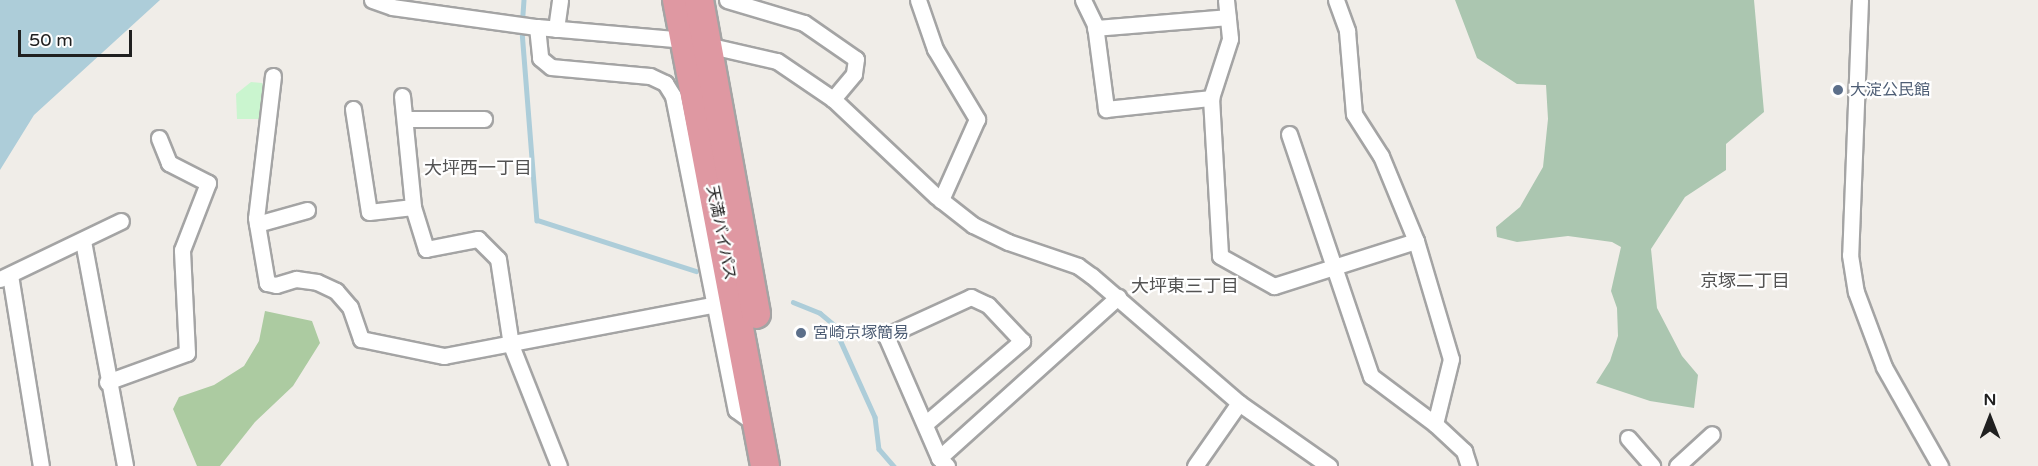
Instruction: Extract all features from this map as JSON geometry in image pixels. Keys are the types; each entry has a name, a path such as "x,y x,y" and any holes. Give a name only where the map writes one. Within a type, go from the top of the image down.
{"highway":[{"name":"天満バイパス","path":"677,0 696,42 784,466"},
{"name":"天満バイパス","path":"699,0 696,42 765,466"}],"street":[{"path":"372,0 392,7 528,26 696,42 777,61 834,99 941,200 973,225 1008,242 1078,266 1118,297 1239,403 1329,466"},
{"path":"556,29 560,0"},
{"path":"727,0 804,23 856,59 854,74 834,99"},
{"path":"918,0 935,49 977,119 941,200"},
{"path":"1083,0 1095,28 1106,110 1211,98"},
{"path":"1226,0 1230,39 1211,98 1220,256 1274,286 1416,241"},
{"path":"1336,0 1347,31 1354,114 1381,156 1416,241 1451,359 1435,424"},
{"path":"1860,0 1850,255 1856,292 1884,367 1940,466"},
{"path":"1095,28 1228,17"},
{"path":"528,26 540,57 551,67 650,75 665,83 673,96 736,410 757,425"},
{"path":"273,76 257,224 267,283 276,285 296,279 317,282 336,291 350,307 361,339 444,356 511,345 564,331 716,304"},
{"path":"402,96 413,207 426,249 478,239 498,259 511,345 559,466"},
{"path":"353,109 369,212 413,207"},
{"path":"406,119 484,119"},
{"path":"1289,134 1371,376 1435,424 1464,450 1466,464"},
{"path":"107,382 187,353 182,250 208,183 169,164 159,138"},
{"path":"257,224 307,210"},
{"path":"41,466 5,277 121,221"},
{"path":"83,241 107,382 125,466"},
{"path":"925,424 1022,342 988,305 971,297 886,336 925,424 943,462 1118,297"},
{"path":"1196,466 1239,403"},
{"path":"1677,466 1712,434"},
{"path":"1628,438 1652,466"}],"green space":[{"path":"1455,0 1754,0 1764,112 1726,144 1726,170 1685,197 1651,249 1657,308 1682,356 1698,375 1694,408 1650,401 1596,383 1610,361 1618,336 1617,308 1611,291 1621,247 1612,242 1568,236 1517,242 1497,237 1496,227 1520,207 1543,167 1548,119 1546,85 1517,84 1477,58"},
{"path":"251,82 262,83 266,90 264,119 237,119 236,94"},
{"path":"265,311 312,321 320,343 293,386 255,422 220,466 197,466 173,409 179,397 214,385 244,366 259,341"}],"water":[{"path":"0,0 160,0 34,115 0,170"}],"waterway":[{"path":"524,0 522,31 537,220 696,271"},
{"path":"793,302 820,313 833,324 875,417 879,449 894,466"}],"place":[{"name":"大淀公民館","path":"1838,90"},
{"name":"宮崎京塚簡易","path":"801,333"}],"district":[{"name":"大坪西一丁目","path":"478,168"},
{"name":"京塚二丁目","path":"1745,281"},
{"name":"大坪東三丁目","path":"1185,286"}]}
